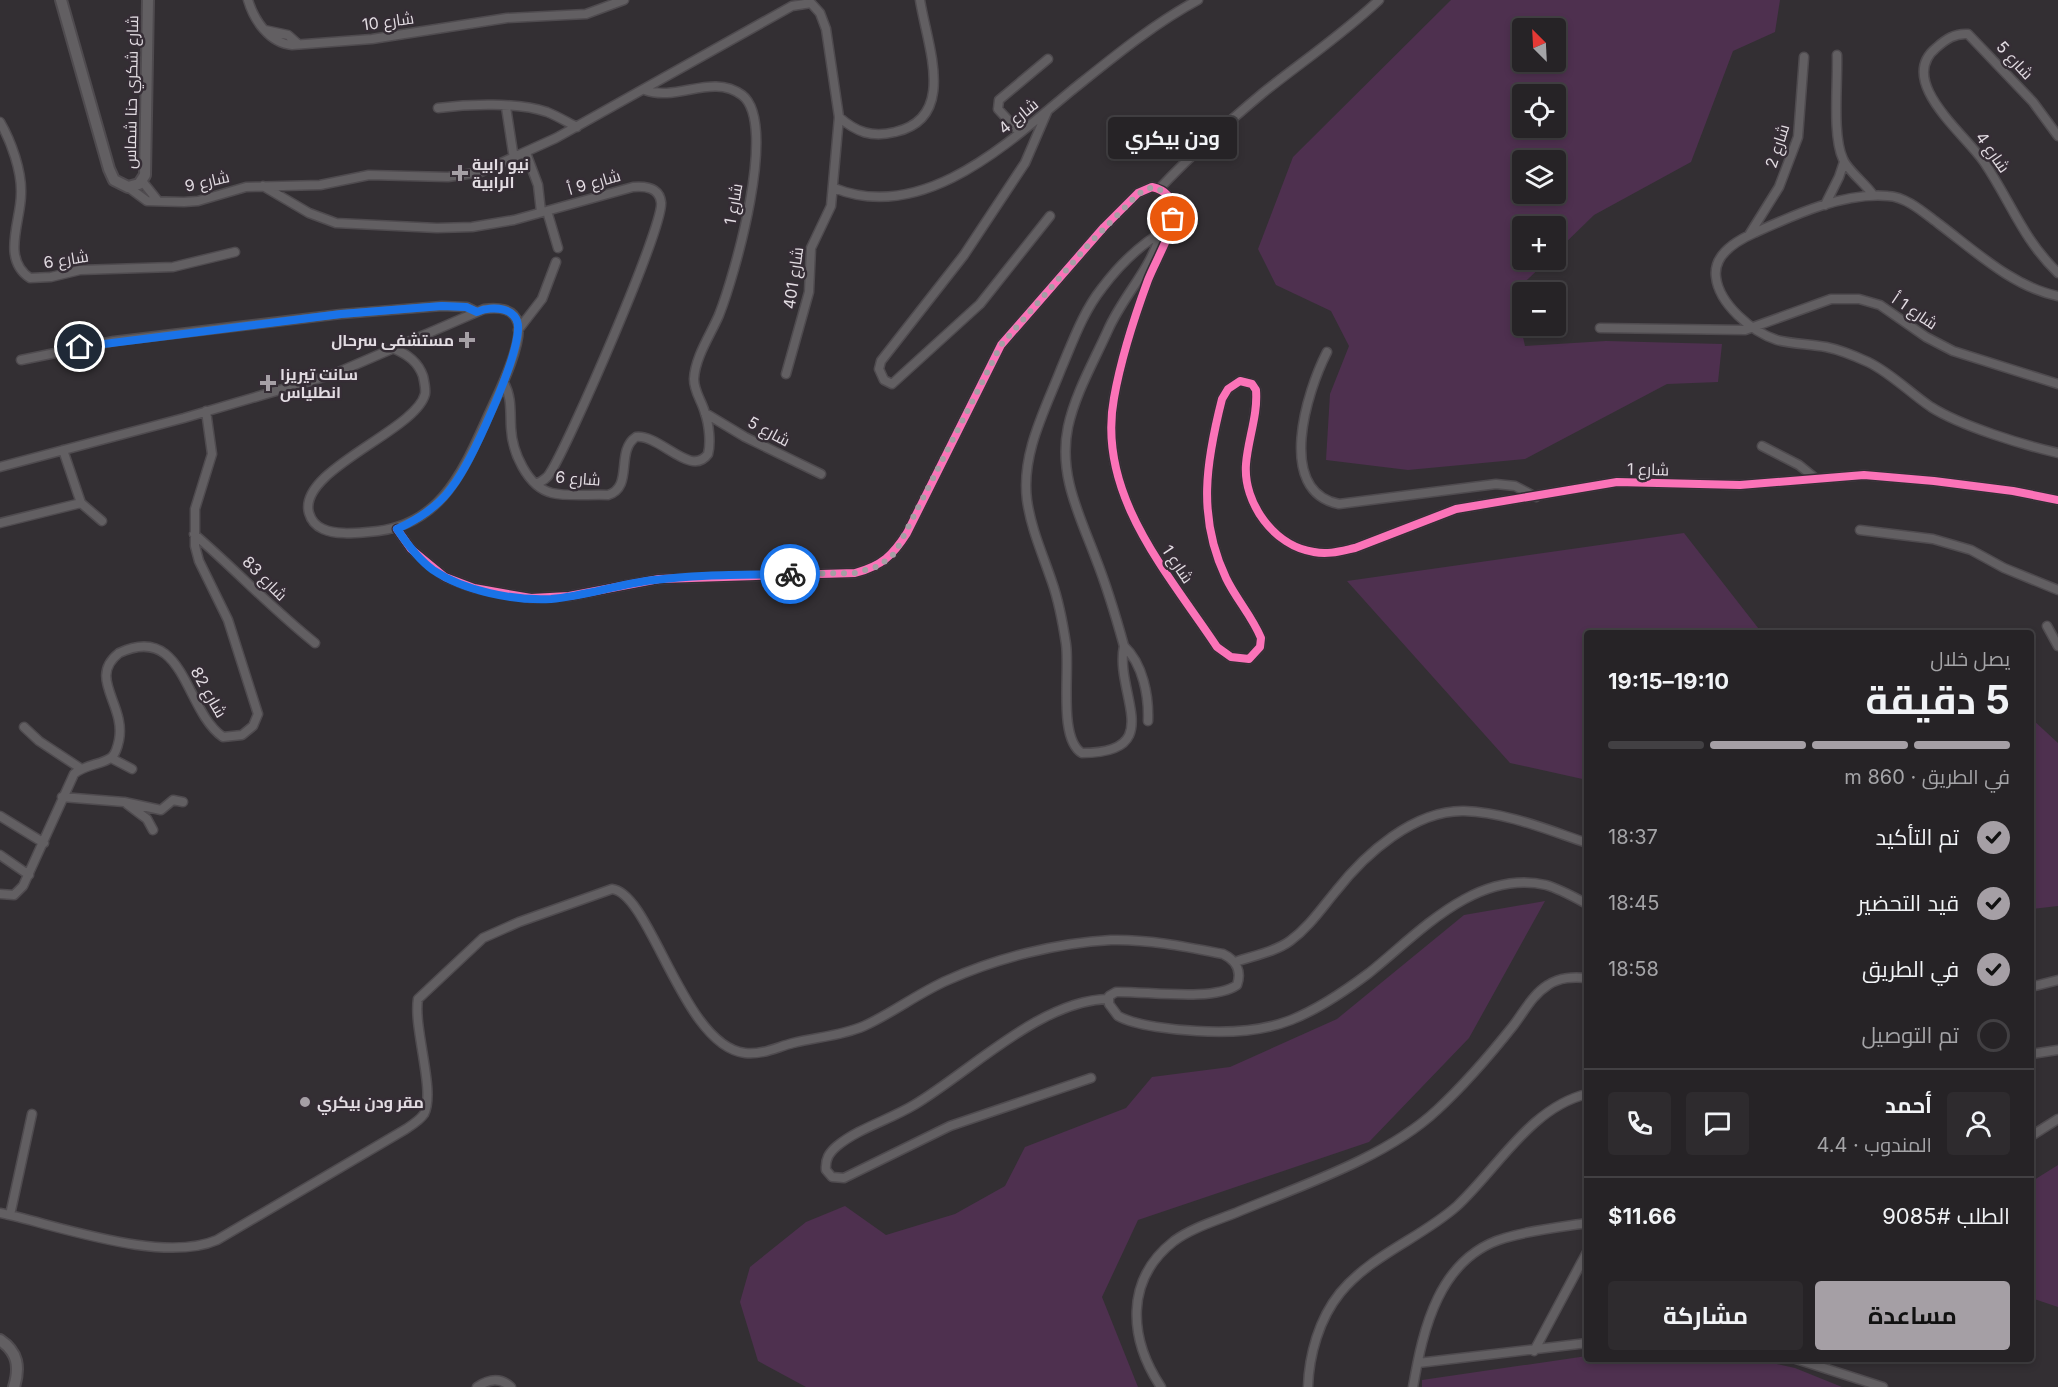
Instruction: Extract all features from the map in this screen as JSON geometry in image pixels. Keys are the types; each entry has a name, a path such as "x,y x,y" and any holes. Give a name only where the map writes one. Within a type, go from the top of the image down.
{"street":[{"name":"شارع شكري حنا شماس","path":"61,0 109,169 114,180 128,188 142,181 146,158 145,68 148,0"},
{"name":"شارع 10","path":"248,0 265,30 279,43 326,45 507,18 586,14 624,0"},
{"path":"839,117 854,130 885,134 911,128 930,110 934,80 920,0"},
{"name":"شارع 4","path":"834,188 863,197 884,198 905,195 973,167 1155,29 1198,0"},
{"path":"397,529 411,549 432,569 445,577 474,588 531,598 569,596 659,579 728,575 855,573 879,566 895,553 907,533 1001,345 1068,267 1138,194 1152,187 1160,188 1212,137 1266,91 1328,45 1379,0"},
{"name":"شارع 401","path":"645,90 792,6 811,3 820,13 826,29 839,117 834,188 826,220 811,248 809,292 786,374"},
{"name":"شارع 5","path":"1936,47 1958,34 1968,34 2033,102 2058,136"},
{"name":"شارع 4","path":"1936,47 1924,63 1925,87 1982,160 2033,247 2058,273"},
{"path":"1825,205 1844,162 1837,123 1838,55"},
{"name":"شارع 2","path":"1749,235 1779,187 1798,137 1804,57"},
{"path":"1020,133 998,109 999,100 1048,60"},
{"name":"شارع 1","path":"645,90 659,93 720,86 744,96 754,116 756,141 748,214 731,282 694,378 705,413"},
{"path":"263,185 320,185 369,175 464,175 514,159 645,90"},
{"path":"438,108 457,105 507,107 547,112 577,127"},
{"path":"507,107 514,159"},
{"path":"1047,112 1019,172 964,255 881,361 879,369 884,380 892,384 980,304 1050,216"},
{"name":"شارع 6","path":"0,122 17,169 21,193 14,253 18,266 30,278 51,277 80,270 172,267 235,252"},
{"path":"526,153 558,248"},
{"path":"1844,162 1860,177 1873,195"},
{"path":"142,181 158,201"},
{"name":"شارع 9","path":"128,188 147,201 198,201 246,187 263,185"},
{"name":"شارع 9 أ","path":"263,185 323,219 353,226 472,227 544,212 633,187 644,186 659,194 662,207 653,238 566,445 548,477 536,484"},
{"name":"شارع 1","path":"1160,188 1166,192 1173,206 1173,219 1165,230 1136,315 1115,392 1112,417 1116,473 1129,511 1152,550 1224,653 1239,659 1249,659 1260,647 1261,638 1220,563 1206,502 1206,476 1222,399 1234,383 1245,381 1256,390 1246,466 1255,506 1280,538 1302,549 1318,553 1340,552 1456,509 1617,482 1740,485 1842,475 1899,477 2058,500"},
{"path":"2058,296 2034,289 2006,273 1902,200 1873,195 1825,205 1749,235 1724,253 1715,272 1716,283 1728,303 1755,328 1777,340 1826,347 1850,354 1871,363 1932,408 1954,420 2058,453"},
{"path":"1165,230 1108,329 1072,412 1066,444 1069,487 1100,570 1124,646 1121,664 1132,711 1131,736 1127,741 1113,748 1082,753 1075,748 1067,728 1069,678 1066,643 1053,584 1032,527 1027,499 1027,469 1042,415 1088,309 1118,269 1165,230"},
{"path":"395,349 417,364 425,383 425,395 412,411 320,482 309,498 308,508 316,525 330,531 363,533 397,529 433,507 452,487 504,382 518,330 542,299 556,262"},
{"name":"شارع 1 أ","path":"1755,328 1831,299 1858,299 1880,305 1926,337 1953,351 2058,384"},
{"path":"21,360 114,341 341,314 442,306 466,307 477,312"},
{"path":"0,467 334,374 477,312 492,308 514,315 518,330"},
{"path":"1600,328 1755,328"},
{"path":"1327,352 1316,379 1300,443 1300,458 1309,485 1321,498 1339,504 1496,484 1515,486 1536,497"},
{"name":"شارع 6","path":"504,382 509,391 513,443 522,464 536,484 550,493 616,492 622,483 628,446 636,437 648,437 686,460 699,462 710,451 705,413"},
{"name":"شارع 82","path":"111,758 118,746 121,722 106,685 106,671 119,653 139,646 153,647 168,655 206,720 223,737 242,735 256,721 254,699 234,635 199,561 194,534 195,510 212,454 206,411"},
{"name":"شارع 5","path":"705,413 745,437 821,474"},
{"path":"1762,446 1799,465 1815,478"},
{"path":"63,450 81,503 102,520"},
{"path":"2040,496 2058,506"},
{"path":"0,523 81,503"},
{"path":"1860,530 1933,539 1971,550 2004,568 2058,590"},
{"name":"شارع 83","path":"194,534 234,568 285,619 315,643"},
{"path":"2047,626 2058,646"},
{"path":"1124,646 1131,653 1141,676 1149,705 1148,721"},
{"path":"24,727 39,741 80,768"},
{"path":"0,894 14,895 23,886 71,778 80,768 111,758 132,769"},
{"path":"62,797 124,802 161,810 173,800 183,802"},
{"path":"124,802 147,819 153,830"},
{"path":"1235,962 1288,942 1314,919 1336,890 1375,850 1427,818 1446,812 1465,811 1494,815 1584,842"},
{"path":"0,816 44,843"},
{"path":"0,855 29,875"},
{"path":"1108,999 1112,1010 1118,1016 1134,1021 1186,1030 1224,1033 1265,1028 1292,1020 1321,1005 1369,973 1432,920 1481,892 1510,884 1538,884 1584,903"},
{"path":"0,1213 147,1245 192,1248 217,1240 406,1129 424,1114 428,1100 417,999 472,946 511,925 612,889 624,893 640,915 689,1003 709,1032 724,1045 746,1053 774,1050 789,1044 849,1031 958,976 1003,961 1059,947 1112,940 1151,943 1223,954 1235,962 1239,979 1237,985 1230,989 1192,994 1116,992 1108,999 1083,1000 1017,1033 913,1106 841,1143 829,1154 826,1170 832,1177 844,1178 950,1126 1090,1078"},
{"path":"1161,1387 1139,1344 1136,1314 1139,1295 1147,1274 1173,1242 1187,1233 1344,1166 1404,1136 1438,1110 1489,1054 1539,991 1562,978 1584,978"},
{"path":"2034,986 2058,980"},
{"path":"2034,1054 2058,1050"},
{"path":"1308,1387 1311,1358 1328,1312 1340,1293 1376,1261 1456,1206 1540,1120 1570,1099 1584,1095"},
{"path":"10,1215 32,1114"},
{"path":"2034,1134 2058,1119"},
{"path":"1413,1387 1420,1346 1444,1283 1468,1258 1489,1244 1504,1238 1584,1224"},
{"path":"1534,1351 1584,1258"},
{"path":"0,1340 11,1348 17,1360 14,1387"},
{"path":"1418,1363 1584,1343"},
{"path":"1805,1362 1883,1387"},
{"path":"477,1387 486,1381 498,1380 511,1387"}],"shaded area":[{"path":"1451,0 1780,0 1775,32 1733,51 1691,162 1594,215 1566,242 1566,216 1512,216 1512,270 1537,270 1525,282 1512,282 1512,336 1523,336 1525,346 1606,341 1722,344 1718,382 1667,384 1525,459 1408,470 1326,460 1330,394 1349,346 1331,311 1276,285 1258,249 1293,157"},
{"path":"1684,533 1760,630 1584,630 1584,779 1510,763 1347,581"},
{"path":"2034,721 2058,743 2058,906 2034,909"},
{"path":"1545,901 1469,1038 1369,1142 1138,1220 1102,1297 1138,1387 806,1387 758,1361 740,1302 750,1267 806,1222 845,1206 886,1235 955,1214 1005,1186 1025,1147 1126,1108 1152,1077 1230,1067 1337,1019 1464,915"},
{"path":"2058,1165 2058,1307 2034,1299 2034,1180"},
{"path":"1584,1356 1584,1362 1767,1362 1795,1368 1842,1387 1422,1387 1422,1380"}],"cycle path":[{"path":"397,529 411,549 445,577 474,588 531,598 569,596 659,579 855,573 873,567 886,559 907,533 1001,345 1104,227 1138,193 1152,187 1165,193 1174,207 1174,212 1168,237 1143,294 1120,368 1114,398 1111,433 1116,467 1126,499 1140,531 1158,561 1217,647 1231,657 1249,659 1260,647 1261,638 1226,578 1217,555 1211,533 1207,489 1212,445 1222,399 1228,389 1240,381 1252,384 1256,390 1256,409 1246,464 1246,479 1256,507 1274,532 1286,541 1299,548 1319,553 1355,548 1456,509 1617,482 1740,485 1864,475 2013,491 2058,500"}],"way so far":[{"path":"790,574 855,573 879,566 895,553 1001,345 1104,227 1138,194 1152,187 1166,192 1173,206 1173,219"}],"place":[{"name":"نيو رابية الرابية","path":"460,173"},
{"name":"ودن بيكري","path":"1173,219"},
{"name":"مستشفى سرحال","path":"467,340"},
{"name":"سانت تيريزا انطلياس","path":"268,383"},
{"name":"مقر ودن بيكري","path":"305,1102"}],"route":[{"path":"80,347 341,314 442,306 466,307 477,312 500,308 514,315 518,323 504,382 460,475 452,487 422,516 397,529 420,559 432,569 457,583 511,596 550,599 639,581 728,575 790,574"}]}
